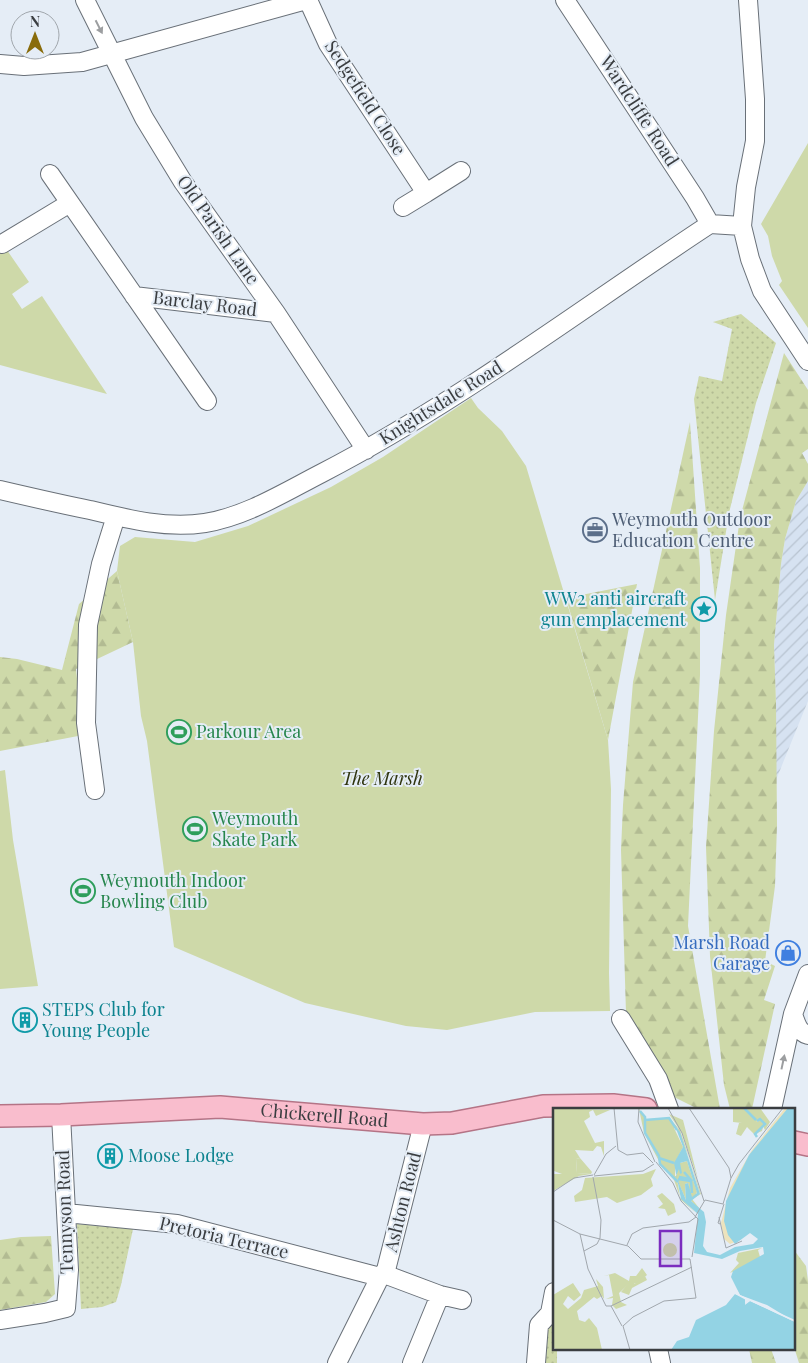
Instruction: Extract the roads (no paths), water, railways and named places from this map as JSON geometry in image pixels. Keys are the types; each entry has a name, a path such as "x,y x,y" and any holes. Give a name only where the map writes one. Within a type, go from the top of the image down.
{"main road":[{"name":"Chickerell Road","path":"0,1116 220,1107 423,1124 452,1123 543,1106 613,1105 638,1108"}],"street":[{"name":"Old Parish Lane","path":"85,0 144,118 183,182 276,313 366,450"},
{"path":"0,64 24,66 82,62 307,0"},
{"name":"Sedgefield Close","path":"307,0 328,44 426,193"},
{"name":"Wardcliffe Road","path":"565,0 695,198 710,224"},
{"path":"748,0 755,100 754,141 742,226 750,260 762,291 808,360"},
{"path":"403,207 461,171"},
{"name":"Barclay Road","path":"50,174 208,401"},
{"path":"2,244 70,203"},
{"path":"710,224 742,226"},
{"name":"Knightsdale Road","path":"0,490 143,522 179,525 205,523 241,513 366,450 477,381 710,224"},
{"name":"Barclay Road","path":"134,296 276,313"},
{"path":"95,790 86,723 88,625 101,564 116,516"},
{"path":"772,1108 793,1014 808,974"},
{"path":"793,1014 798,1028 808,1035"},
{"path":"621,1019 658,1079 669,1108"},
{"name":"Tennyson Road","path":"0,1320 45,1314 66,1308 68,1270 61,1115"},
{"name":"Ashton Road","path":"337,1363 386,1270 423,1124"},
{"name":"Pretoria Terrace","path":"66,1213 177,1224 382,1276 462,1300"},
{"path":"412,1363 440,1294"},
{"path":"536,1363 539,1326 552,1313"},
{"path":"658,1350 661,1363"}],"place":[{"name":"Weymouth Outdoor Education Centre","path":"595,530"},
{"name":"WW2 anti aircraft gun emplacement","path":"704,609"},
{"name":"Parkour Area","path":"179,732"},
{"name":"Weymouth Skate Park","path":"195,829"},
{"name":"Weymouth Indoor Bowling Club","path":"83,891"},
{"name":"Marsh Road Garage","path":"788,953"},
{"name":"STEPS Club for Young People","path":"25,1020"},
{"name":"Moose Lodge","path":"110,1156"}],"park label":[{"name":"The Marsh","path":"382,779"}]}
